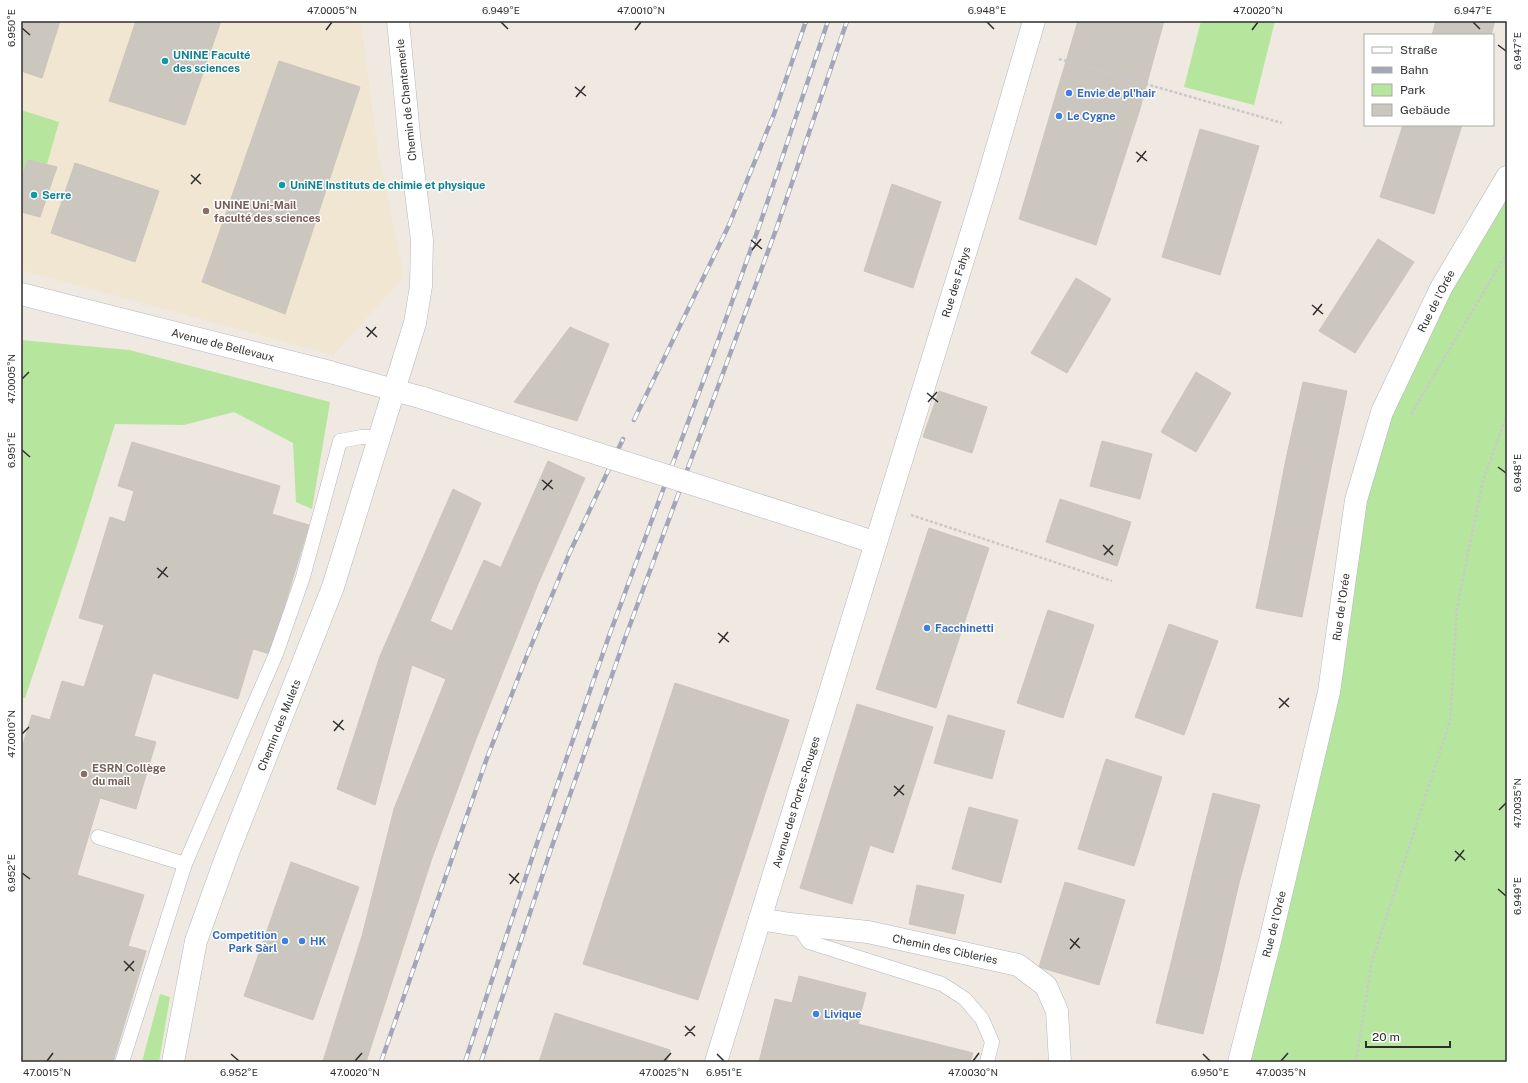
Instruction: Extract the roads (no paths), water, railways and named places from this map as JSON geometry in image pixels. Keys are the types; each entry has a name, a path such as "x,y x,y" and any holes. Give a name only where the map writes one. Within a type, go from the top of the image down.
{"street":[{"name":"Chemin de Chantemerle","path":"394,390 415,323 421,286 422,240 410,145 398,21"},
{"name":"Rue des Fahys","path":"876,543 984,192 1034,21"},
{"name":"Rue de l'Orée","path":"1239,1062 1270,941 1329,692 1356,500 1382,412 1441,288 1507,177"},
{"name":"Avenue de Bellevaux","path":"21,294 330,372 423,398 876,543"},
{"name":"Chemin des Mulets","path":"173,1062 196,941 227,855 333,587 394,390"},
{"name":"Avenue des Portes-Rouges","path":"716,1062 876,543"},
{"name":"Chemin des Cibleries","path":"760,919 797,925 868,932 1018,964 1046,986 1057,1011 1060,1062"}],"lane":[{"path":"122,1062 185,864 276,654 303,577 340,441 361,437 380,437"},
{"path":"98,837 185,864"},
{"path":"797,925 809,942 942,984 964,999 982,1019 992,1042 987,1062"}],"railway":[{"path":"634,420 729,225 774,114 806,21"},
{"path":"465,1062 534,852 609,636 761,221 828,21"},
{"path":"481,1062 551,849 624,641 777,227 847,21"},
{"path":"381,1062 487,758 570,552 623,439"}],"place":[{"name":"UNINE Faculté des sciences","path":"165,61"},
{"name":"Envie de pl'hair","path":"1069,93"},
{"name":"Le Cygne","path":"1059,116"},
{"name":"UniNE Instituts de chimie et physique","path":"282,185"},
{"name":"Serre","path":"34,195"},
{"name":"UNINE Uni-Mail faculté des sciences","path":"206,211"},
{"name":"Facchinetti","path":"927,628"},
{"name":"ESRN Collège du mail","path":"84,774"},
{"name":"Competition Park Sàrl","path":"285,941"},
{"name":"HK","path":"302,941"},
{"name":"Livique","path":"816,1014"}]}
